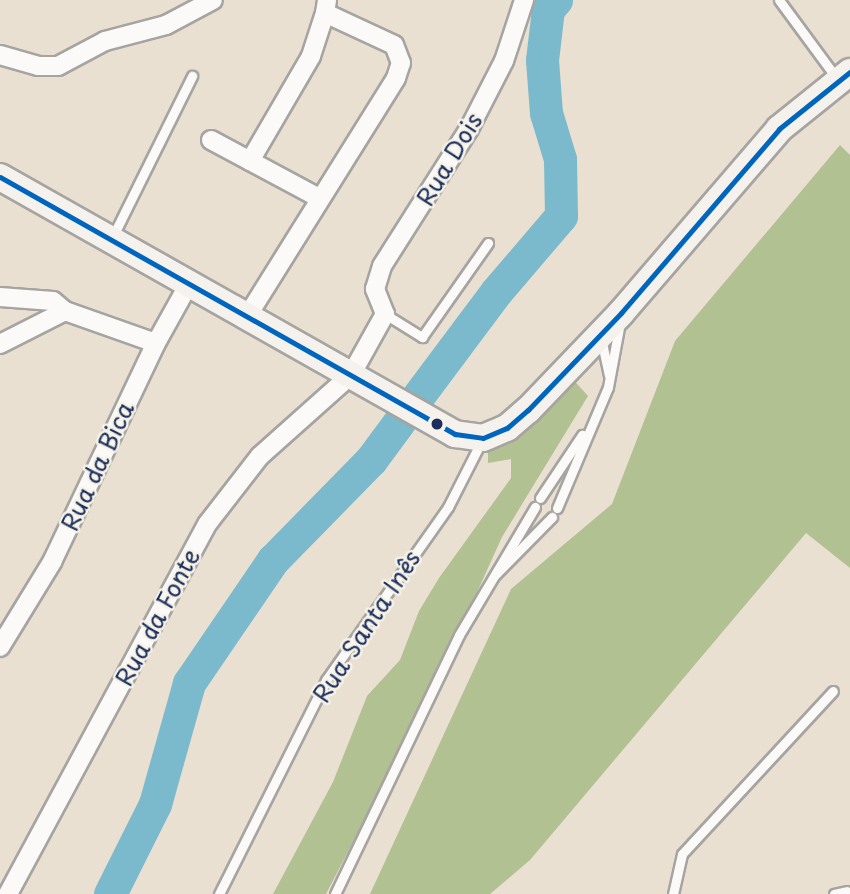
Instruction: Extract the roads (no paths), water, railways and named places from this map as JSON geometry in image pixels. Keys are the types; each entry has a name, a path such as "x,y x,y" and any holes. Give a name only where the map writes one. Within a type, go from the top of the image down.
{"main road":[{"path":"0,177 455,434 483,438 507,428 528,410 621,313 779,129 844,76"}],"street":[{"path":"0,55 38,66 58,66 105,41 166,25 213,0"},
{"name":"Rua Dois","path":"385,314 376,280 469,129 504,61 524,0"},
{"path":"248,315 396,78 401,63 394,45 326,7 311,56 250,161"},
{"path":"211,140 319,198"},
{"name":"Rua da Bica","path":"0,647 52,562 156,343 190,282"},
{"path":"0,297 53,302 65,311 156,343"},
{"path":"0,344 65,311"},
{"name":"Rua da Fonte","path":"8,894 208,523 260,456 351,375 385,314"}],"lane":[{"path":"779,0 844,76"},
{"path":"112,238 192,76"},
{"path":"385,314 422,337 488,243"},
{"path":"492,577 554,512 608,387 621,313"},
{"path":"599,336 607,357 608,387"},
{"path":"335,894 459,635 537,502 591,422"},
{"name":"Rua Santa Inês","path":"219,894 326,680 448,507 483,438"},
{"path":"673,894 681,853 833,691"},
{"path":"834,894 848,890"}],"waterway":[{"path":"419,395 496,292 561,216 560,159 546,113 542,60 548,9 556,0"},
{"path":"110,894 155,804 189,683 273,560 371,460 399,422"}]}
